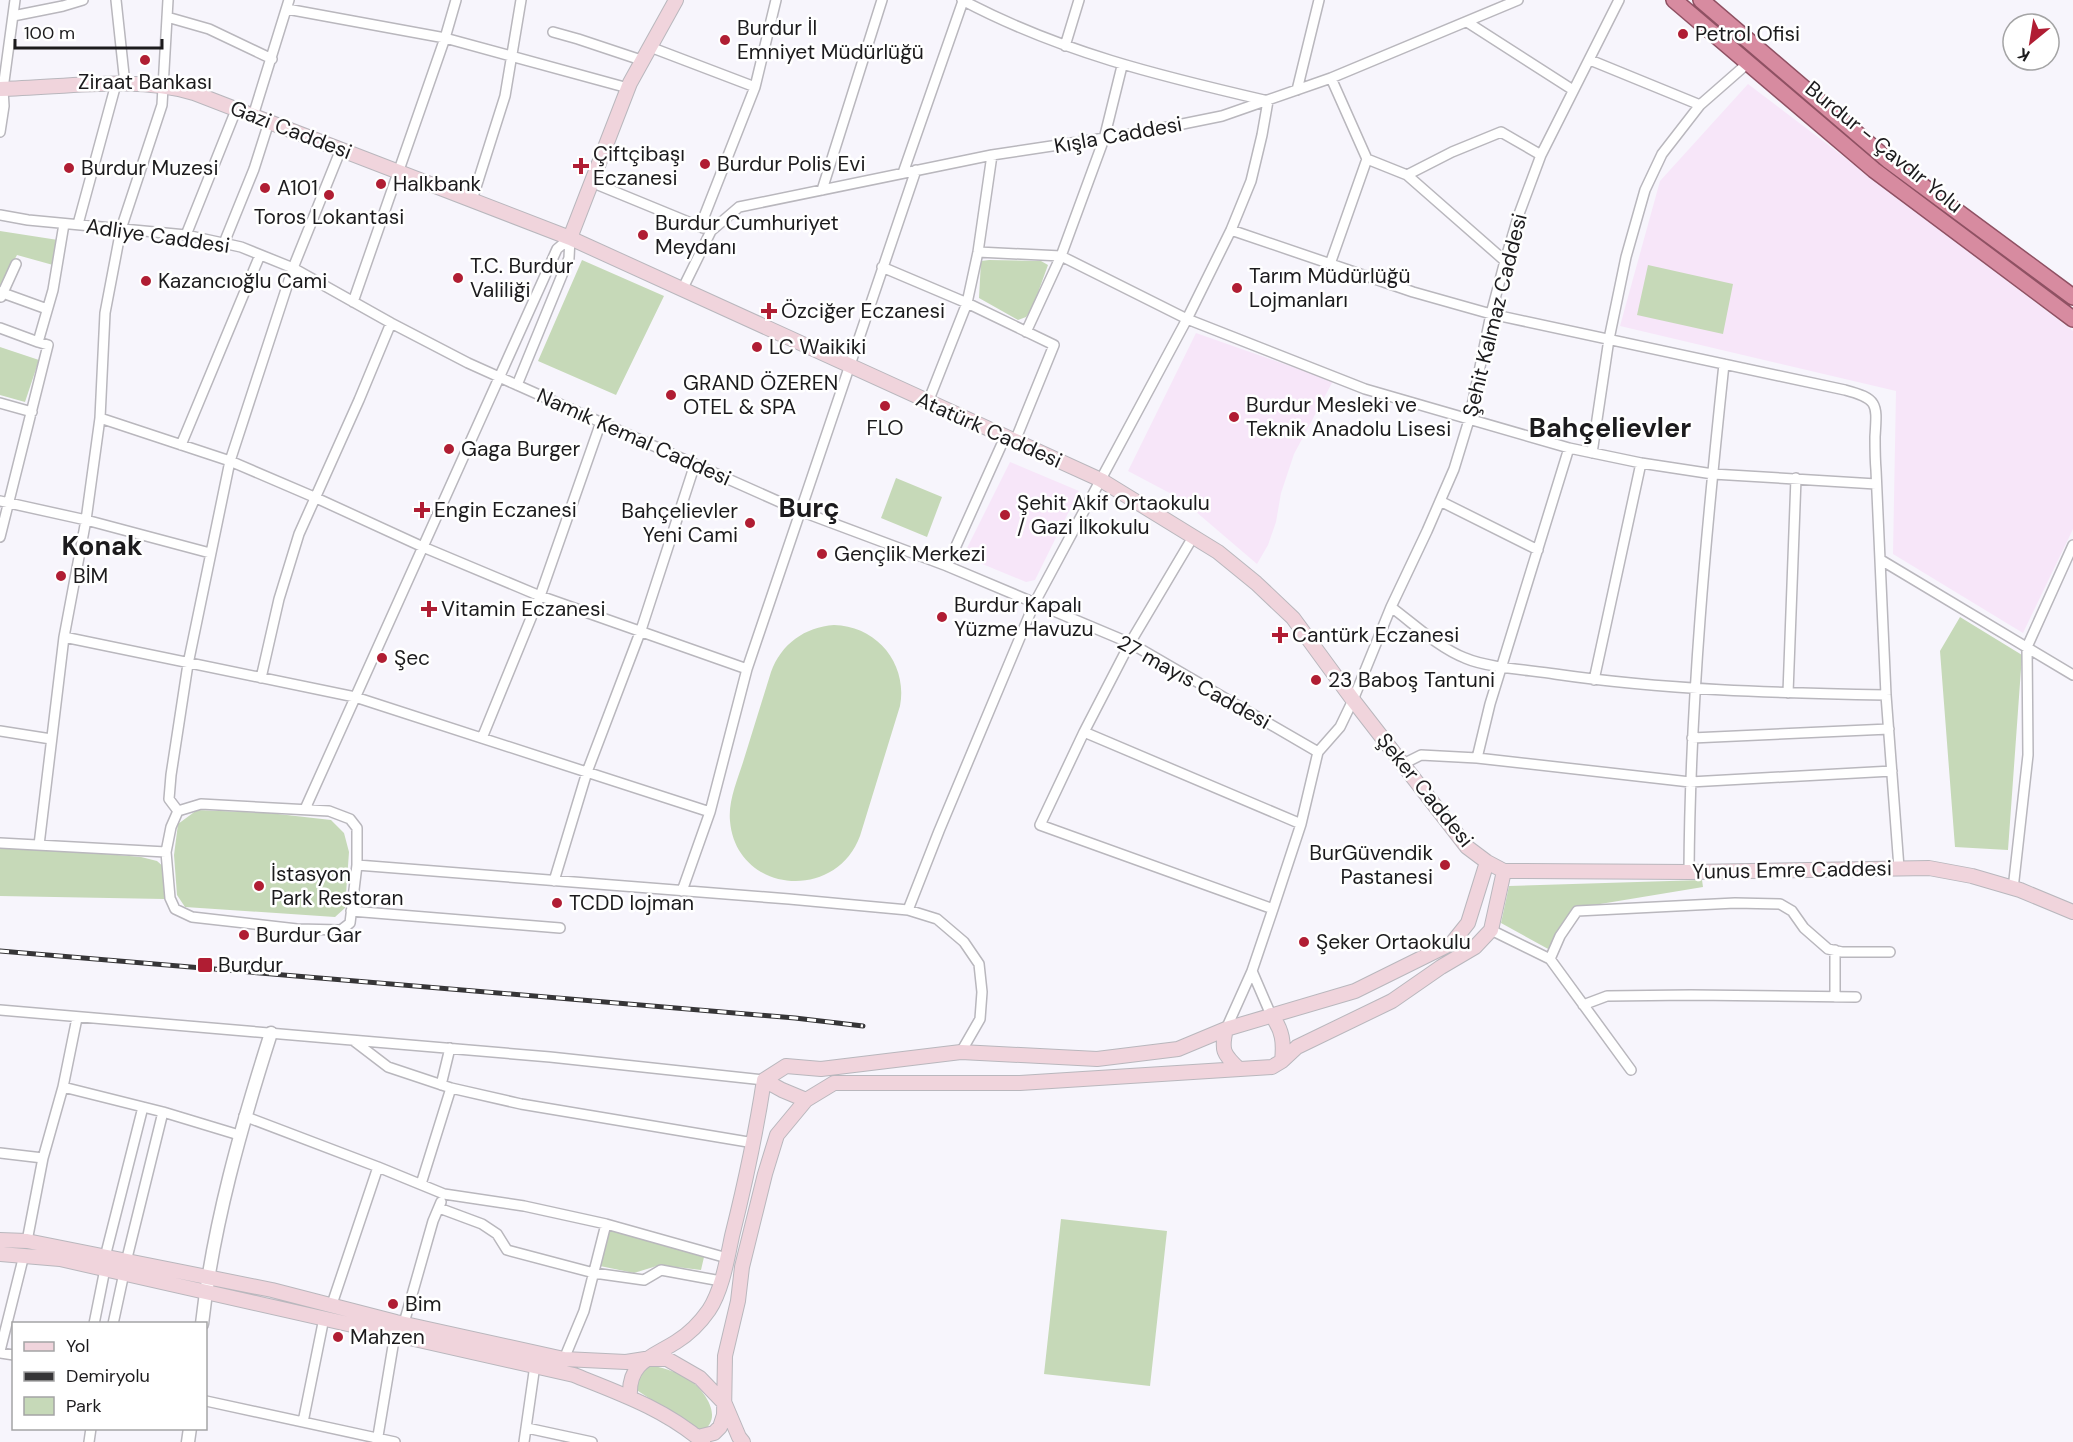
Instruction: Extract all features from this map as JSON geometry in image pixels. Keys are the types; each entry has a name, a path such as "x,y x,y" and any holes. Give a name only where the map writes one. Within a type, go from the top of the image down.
{"highway":[{"name":"Burdur - Çavdır Yolu","path":"1674,0 1874,170 2073,319"},
{"name":"Burdur - Çavdır Yolu","path":"1701,0 1889,161 2073,297"}],"main road":[{"path":"570,238 628,88 641,60 676,0"},
{"name":"Gazi Caddesi","path":"2,89 121,84 164,85 194,93 570,238"},
{"name":"Atatürk Caddesi","path":"570,238 1101,480 1218,552 1256,583 1293,618 1353,700"},
{"name":"Şeker Caddesi","path":"1353,700 1467,847 1486,862 1504,871"},
{"path":"630,1396 629,1385 633,1374 645,1359 678,1341 698,1324 710,1308 727,1258 754,1143 764,1080 786,1066 821,1069 961,1052 1097,1059 1178,1049 1226,1029 1355,991 1452,943 1468,923 1486,862"},
{"name":"Yunus Emre Caddesi","path":"1504,871 1689,872 1929,868 1961,874 2013,889 2073,912"},
{"path":"0,1240 60,1259 105,1263 206,1284 332,1304 400,1329 574,1375 630,1396 701,1440 720,1427 725,1404 725,1356 738,1301 742,1267 777,1135 806,1100 834,1083 1020,1083 1272,1067 1297,1047 1392,1001 1475,947 1491,930 1504,871"},
{"path":"1272,1015 1280,1026 1284,1046 1282,1061"},
{"path":"1226,1029 1222,1045 1226,1057 1239,1069"},
{"path":"764,1080 806,1100"},
{"path":"0,1254 26,1248"},
{"path":"206,1284 324,1318 400,1329 564,1359 626,1362 667,1359 700,1378 725,1404 743,1442"}],"street":[{"path":"0,132 2,89 15,0"},
{"path":"13,16 83,0"},
{"path":"78,224 121,84 116,0"},
{"path":"39,845 64,637 86,520 100,418 105,313 121,229 162,105 168,0"},
{"path":"353,302 445,38 456,0"},
{"path":"472,200 505,96 521,0"},
{"path":"700,227 755,87 776,0"},
{"path":"822,190 882,0"},
{"path":"903,173 962,0 1004,22 1122,66 1268,101 1251,181 1231,230 1187,319 1034,604 908,910"},
{"path":"1065,46 1080,0"},
{"path":"1297,90 1319,0"},
{"name":"Kışla Caddesi","path":"711,231 739,207 993,155 1104,139 1222,116 1331,78 1518,0"},
{"name":"Şehit Kalmaz Caddesi","path":"1318,752 1340,727 1353,700 1391,607 1454,469 1469,420 1491,314 1519,214 1541,155 1619,0"},
{"path":"253,117 288,5 445,38 628,88"},
{"path":"167,17 209,29 272,59"},
{"path":"1467,22 1573,90"},
{"path":"553,32 641,60"},
{"path":"650,47 755,87"},
{"path":"1590,60 1700,105"},
{"path":"1592,453 1609,339 1626,257 1645,190 1662,154 1700,105 1748,63"},
{"path":"1026,332 1061,256 1104,139 1122,66"},
{"path":"1330,264 1367,159 1331,78"},
{"path":"186,235 236,110"},
{"path":"224,243 254,169 269,122"},
{"path":"1407,175 1452,152 1501,132 1541,155"},
{"path":"178,812 169,799 170,783 188,664 230,461 293,268 341,149"},
{"path":"928,402 967,303 978,252 993,155"},
{"path":"1367,159 1407,175 1505,261"},
{"path":"682,891 710,812 747,669 916,170"},
{"path":"591,182 711,231 682,290"},
{"name":"Adliye Caddesi","path":"0,215 64,224 186,235 224,243 293,268 468,363"},
{"path":"38,342 52,290 64,224"},
{"path":"1231,230 1413,292 1491,314 1864,395 1874,404 1878,415 1875,437 1876,484 1886,695 1899,868"},
{"path":"305,808 557,249 570,238"},
{"path":"517,385 569,258 570,238"},
{"path":"978,252 1061,256 1187,319 1365,389 1569,448 1641,463 1713,474 1876,484"},
{"path":"181,446 260,255"},
{"path":"16,264 1,294 47,309"},
{"path":"882,267 967,303 1054,345 947,566"},
{"path":"261,678 279,599 299,534 391,323"},
{"path":"0,328 48,345 32,412 4,502 0,537"},
{"name":"Namık Kemal Caddesi","path":"468,363 800,511 947,566 1034,604"},
{"path":"1689,872 1694,689 1724,364"},
{"path":"0,403 32,412"},
{"path":"100,418 230,461 540,596 747,669"},
{"path":"482,738 540,596 601,422"},
{"path":"1477,759 1490,704 1569,448"},
{"path":"1594,680 1641,463"},
{"path":"554,881 587,772 641,630 694,464"},
{"path":"1788,693 1796,478"},
{"path":"1440,501 1538,550"},
{"path":"4,502 86,520 210,553"},
{"path":"1193,537 1130,644 1084,732 1040,825 1273,909"},
{"path":"2013,889 2028,755 2027,647 2073,545"},
{"path":"1881,560 2073,675"},
{"name":"27 mayıs Caddesi","path":"1034,604 1130,644 1318,752"},
{"path":"1391,607 1442,644 1466,658 1503,666 1594,680 1694,689 1886,695"},
{"path":"64,637 356,697 710,812"},
{"path":"1692,738 1889,729"},
{"path":"0,731 51,739"},
{"path":"1084,732 1301,824"},
{"path":"1226,1029 1251,971 1273,909 1301,824 1318,752"},
{"path":"1403,764 1421,755 1690,782 1892,771"},
{"path":"201,804 305,808 329,811 350,819 357,828 357,865 350,923 341,930 297,929 192,917 175,909 170,898 166,852 171,827 178,812 201,804"},
{"path":"0,843 166,852"},
{"path":"357,865 789,898 908,910 938,919 964,942 979,964 982,992 980,1019 961,1052"},
{"path":"1550,959 1560,936 1577,911 1735,903 1780,904 1792,911 1804,928 1828,949 1890,952"},
{"path":"351,911 560,928"},
{"path":"1491,930 1550,959 1631,1070"},
{"path":"1835,950 1835,997"},
{"path":"1251,971 1272,1015"},
{"path":"1583,1005 1607,996 1856,997"},
{"path":"0,1010 450,1048 764,1080"},
{"path":"0,1352 26,1248 43,1158 63,1087 77,1018"},
{"path":"201,1322 206,1284 239,1135 271,1033"},
{"path":"352,1040 388,1067 446,1087 521,1104 754,1143"},
{"path":"421,1184 446,1087 450,1048"},
{"path":"63,1087 163,1112 239,1135"},
{"path":"94,1322 105,1263 143,1107"},
{"path":"113,1322 163,1112"},
{"path":"244,1116 444,1194 524,1206 606,1224 727,1258"},
{"path":"0,1153 43,1158"},
{"path":"332,1304 378,1167"},
{"path":"378,1440 400,1329 444,1194"},
{"path":"439,1208 482,1224 497,1234 507,1250 594,1273 644,1280 661,1270 721,1281"},
{"path":"564,1359 584,1311 606,1224"},
{"path":"303,1422 324,1318"},
{"path":"524,1442 535,1365"},
{"path":"207,1401 395,1442"},
{"path":"527,1428 592,1442"}],"shaded area":[{"path":"1748,84 2073,331 2073,529 2023,633 1893,554 1896,391 1620,326 1660,181"},
{"name":"Burdur Mesleki ve Teknik Anadolu Lisesi","path":"1196,333 1333,381 1294,454 1281,493 1276,522 1268,545 1257,564 1181,499 1128,471"},
{"path":"1010,462 1079,491 1035,580 1026,582 963,556"}],"green space":[{"path":"0,231 58,240 53,265 17,255 0,286"},
{"path":"582,260 664,296 616,395 538,361"},
{"path":"981,261 1041,261 1048,265 1032,309 1026,317 1018,320 979,298"},
{"path":"1648,265 1733,284 1723,334 1637,315"},
{"path":"0,347 39,360 25,402 0,395"},
{"path":"896,478 942,497 927,537 881,518"},
{"path":"1960,617 2022,655 2008,850 1955,847 1940,651"},
{"path":"834,625 864,632 886,650 899,676 900,706 860,836 847,858 830,872 809,880 788,881 767,875 749,863 736,845 730,821 730,805 775,662 788,645 804,633 823,626"},
{"path":"197,810 269,813 331,820 344,833 349,852 345,908 335,917 185,907 177,895 174,855 178,824"},
{"path":"0,845 141,857 157,861 165,868 167,879 164,899 0,896"},
{"path":"1702,880 1703,887 1576,908 1550,950 1501,923 1509,886"},
{"path":"1061,1219 1167,1231 1150,1386 1044,1374"},
{"path":"609,1230 704,1257 701,1270 660,1265 634,1273 600,1266"},
{"path":"655,1366 687,1378 705,1396 712,1411 712,1419 701,1432 635,1389 636,1378 645,1367"}],"railway":[{"path":"0,951 795,1018 863,1026"}],"place":[{"name":"Petrol Ofisi","path":"1683,34"},
{"name":"Burdur İl Emniyet Müdürlüğü","path":"725,40"},
{"name":"Ziraat Bankası","path":"145,60"},
{"name":"Burdur Polis Evi","path":"705,164"},
{"name":"Çiftçibaşı Eczanesi","path":"581,166"},
{"name":"Burdur Muzesi","path":"69,168"},
{"name":"Halkbank","path":"381,184"},
{"name":"A101","path":"265,188"},
{"name":"Toros Lokantasi","path":"329,195"},
{"name":"Burdur Cumhuriyet Meydanı","path":"643,235"},
{"name":"T.C. Burdur Valiliği","path":"458,278"},
{"name":"Kazancıoğlu Cami","path":"146,281"},
{"name":"Tarım Müdürlüğü Lojmanları","path":"1237,288"},
{"name":"Özciğer Eczanesi","path":"769,311"},
{"name":"LC Waikiki","path":"757,347"},
{"name":"GRAND ÖZEREN OTEL & SPA","path":"671,395"},
{"name":"FLO","path":"885,406"},
{"name":"Burdur Mesleki ve Teknik Anadolu Lisesi","path":"1234,417"},
{"name":"Gaga Burger","path":"449,449"},
{"name":"Engin Eczanesi","path":"422,510"},
{"name":"Şehit Akif Ortaokulu / Gazi İlkokulu","path":"1005,515"},
{"name":"Bahçelievler Yeni Cami","path":"750,523"},
{"name":"Gençlik Merkezi","path":"822,554"},
{"name":"BİM","path":"61,576"},
{"name":"Vitamin Eczanesi","path":"429,609"},
{"name":"Burdur Kapalı Yüzme Havuzu","path":"942,617"},
{"name":"Cantürk Eczanesi","path":"1280,635"},
{"name":"Şec","path":"382,658"},
{"name":"23 Baboş Tantuni","path":"1316,680"},
{"name":"BurGüvendik Pastanesi","path":"1445,865"},
{"name":"İstasyon Park Restoran","path":"259,886"},
{"name":"TCDD lojman","path":"557,903"},
{"name":"Burdur Gar","path":"244,935"},
{"name":"Şeker Ortaokulu","path":"1304,942"},
{"name":"Burdur","path":"205,965"},
{"name":"Bim","path":"393,1304"},
{"name":"Mahzen","path":"338,1337"}],"district":[{"name":"Bahçelievler","path":"1610,428"},
{"name":"Burç","path":"809,508"},
{"name":"Konak","path":"102,546"}]}
